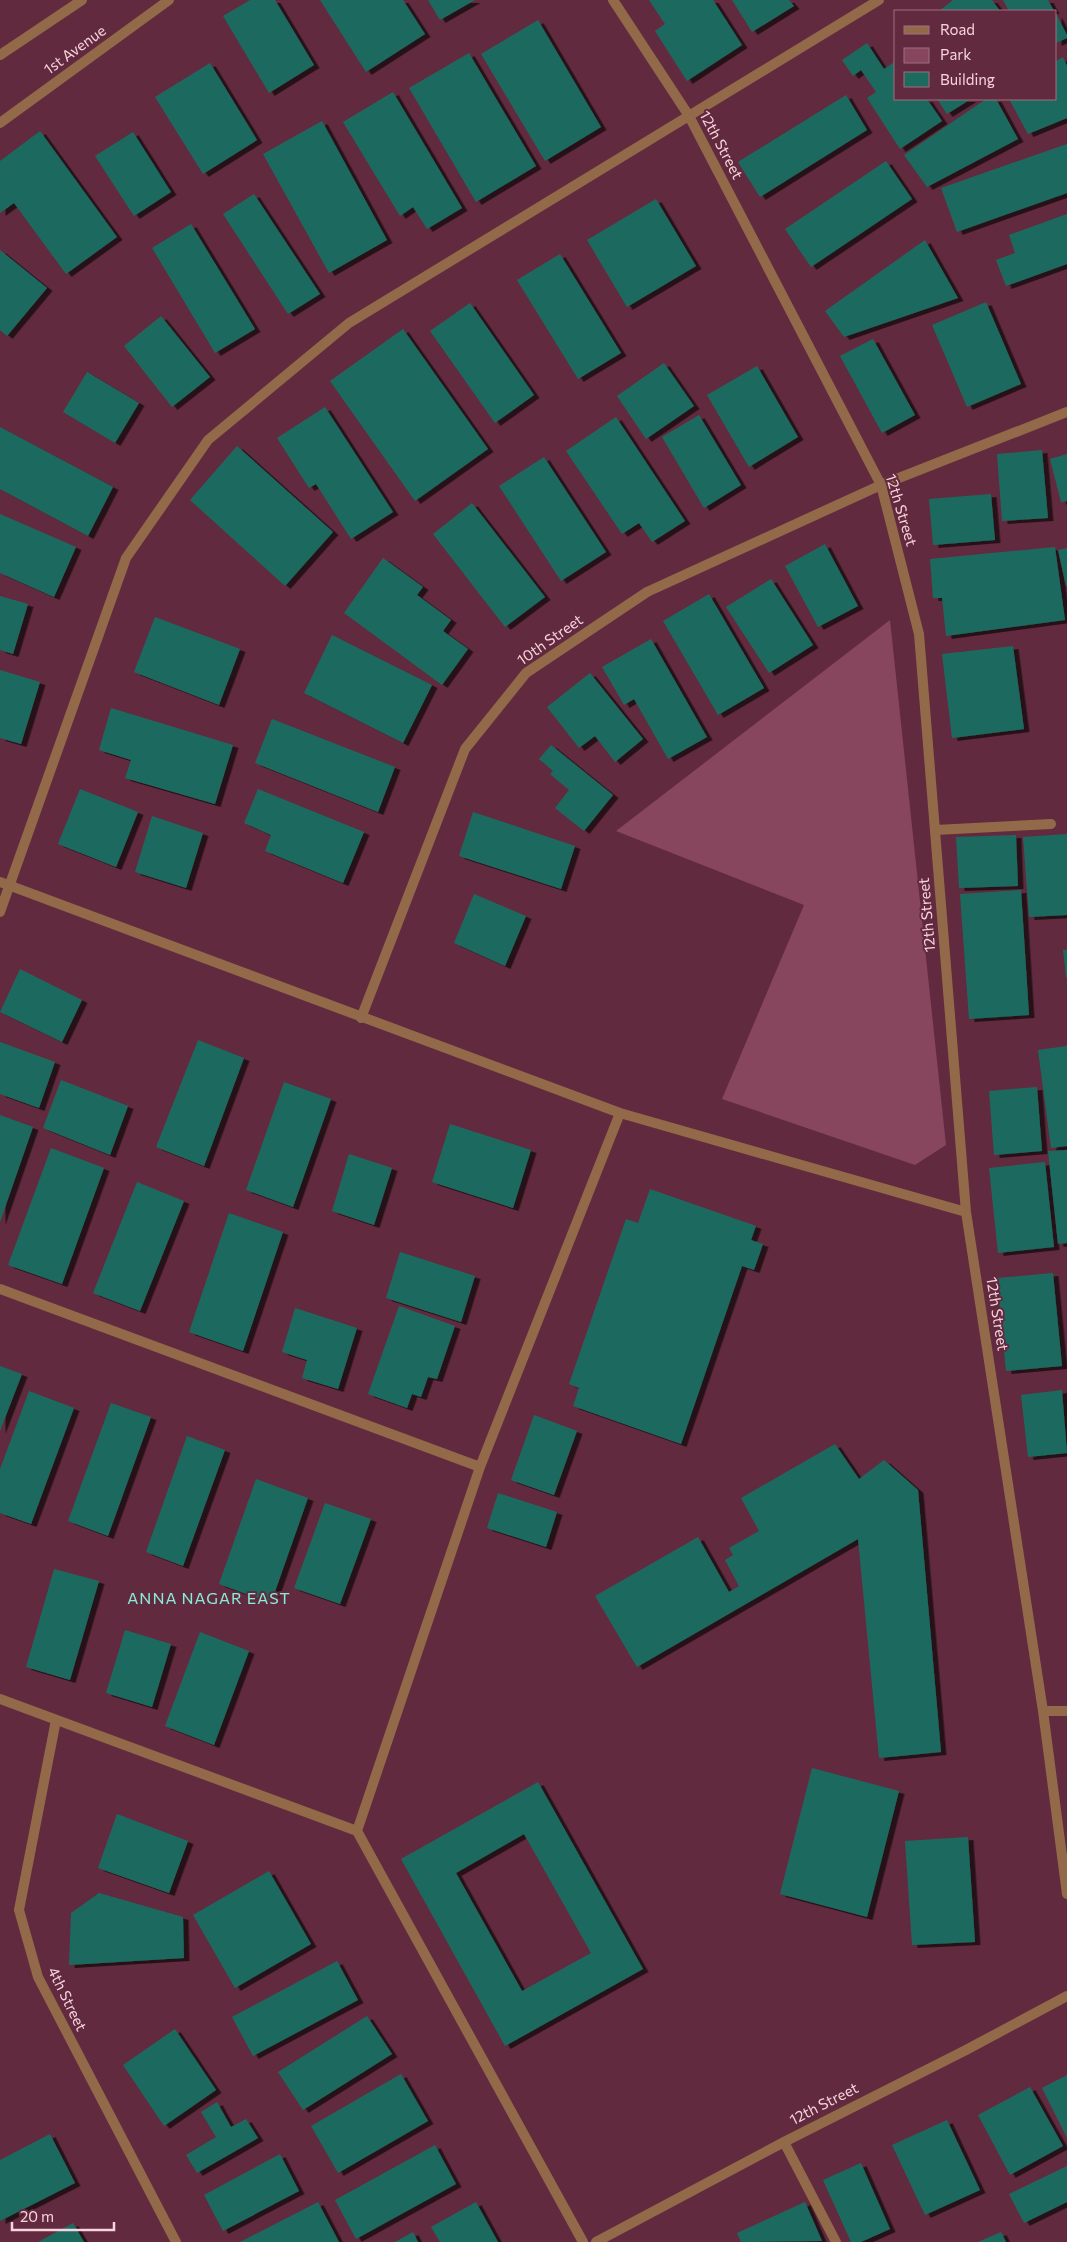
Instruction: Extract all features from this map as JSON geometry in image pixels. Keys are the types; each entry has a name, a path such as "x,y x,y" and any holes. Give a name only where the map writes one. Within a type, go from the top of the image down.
{"street":[{"path":"0,55 82,0"},
{"name":"1st Avenue","path":"0,123 169,0"},
{"name":"12th Street","path":"613,0 689,116 881,485 919,634 966,1212 1043,1711 1067,1894"},
{"path":"0,912 5,884 126,558 208,440 349,323 879,0"},
{"name":"10th Street","path":"361,1018 465,749 526,673 647,592 881,485 1067,412"},
{"path":"935,830 1051,824"},
{"path":"5,884 620,1113 966,1212"},
{"path":"357,1831 480,1467 620,1113"},
{"path":"0,1289 480,1467"},
{"path":"0,1699 357,1831 583,2242"},
{"path":"1043,1711 1067,1711"},
{"name":"4th Street","path":"56,1720 20,1910 38,1977 176,2242"},
{"name":"12th Street","path":"596,2242 784,2142 966,2050 1067,1996"},
{"path":"784,2142 836,2242"}],"green space":[{"path":"890,620 946,1145 915,1165 722,1099 804,905 616,831"}],"building":[{"path":"250,0 275,0 314,65 269,93 223,16"},
{"path":"320,0 403,0 425,34 366,72"},
{"path":"428,0 475,0 440,20"},
{"path":"649,0 713,0 742,45 687,81 655,31 665,24"},
{"path":"732,0 789,0 794,6 752,32"},
{"path":"953,0 992,0 999,10 940,10"},
{"path":"1003,0 1048,0 1053,10 1008,10"},
{"path":"1057,16 1067,35 1067,38 1057,43"},
{"path":"538,20 601,127 545,161 481,54"},
{"path":"867,43 884,69 894,62 894,100 928,100 942,121 900,149 867,98 876,92 861,70 853,76 842,60"},
{"path":"469,53 536,166 476,202 409,88"},
{"path":"1063,57 1067,66 1067,118 1028,134 1010,100 1057,100 1057,60"},
{"path":"210,63 257,140 203,174 155,97"},
{"path":"393,92 462,208 427,229 413,207 400,216 343,122"},
{"path":"846,95 867,130 760,197 738,162"},
{"path":"938,100 969,100 947,114"},
{"path":"985,100 997,100 1018,139 927,187 904,155"},
{"path":"322,121 387,240 329,273 263,154"},
{"path":"40,131 117,237 66,274 14,203 0,213 0,161"},
{"path":"133,132 171,192 134,216 95,156"},
{"path":"1067,144 1067,193 957,232 941,188"},
{"path":"886,161 912,199 811,267 785,229"},
{"path":"254,194 320,294 288,314 223,214"},
{"path":"656,199 696,266 627,307 587,240"},
{"path":"1067,214 1067,264 1006,286 996,260 1015,253 1009,235"},
{"path":"191,224 255,329 215,353 152,248"},
{"path":"925,240 958,298 844,337 825,311"},
{"path":"0,250 47,288 7,336 0,330"},
{"path":"560,254 621,353 578,379 517,280"},
{"path":"986,302 1021,384 967,407 932,325"},
{"path":"470,303 534,395 495,423 430,331"},
{"path":"161,316 210,377 172,407 124,346"},
{"path":"403,329 488,449 415,501 330,381"},
{"path":"873,339 915,415 882,433 840,356"},
{"path":"664,363 694,406 646,439 617,396"},
{"path":"757,366 798,437 749,467 707,395"},
{"path":"87,372 139,403 115,443 63,412"},
{"path":"325,407 393,512 351,539 316,484 309,488 277,438"},
{"path":"699,415 741,485 704,508 662,437"},
{"path":"616,417 685,521 652,542 639,523 622,534 566,451"},
{"path":"0,427 113,487 88,536 0,489"},
{"path":"237,446 333,532 285,586 190,500"},
{"path":"1042,450 1048,518 1002,521 997,454"},
{"path":"1067,454 1067,501 1061,502 1050,459"},
{"path":"544,457 606,552 561,581 499,486"},
{"path":"991,494 995,540 933,545 929,499"},
{"path":"472,503 545,597 505,627 433,534"},
{"path":"0,514 76,547 54,597 0,573"},
{"path":"825,544 858,606 818,627 785,566"},
{"path":"1055,547 1065,620 946,636 942,598 933,598 930,559"},
{"path":"1067,548 1067,586 1066,586 1058,550"},
{"path":"383,558 423,587 417,595 451,620 443,631 468,649 442,685 344,613"},
{"path":"771,579 813,645 769,673 726,607"},
{"path":"709,594 764,688 718,715 663,621"},
{"path":"0,596 28,604 13,654 0,650"},
{"path":"155,617 240,649 219,705 134,672"},
{"path":"332,635 432,685 403,743 304,693"},
{"path":"651,639 707,737 668,759 634,699 624,705 602,667"},
{"path":"1013,646 1024,729 952,738 942,654"},
{"path":"0,670 40,682 21,744 0,738"},
{"path":"590,673 643,739 615,762 595,736 579,748 547,707"},
{"path":"111,708 233,745 215,804 125,778 131,760 99,750"},
{"path":"272,719 395,767 378,812 255,763"},
{"path":"551,745 613,795 584,831 555,808 569,790 550,774 553,771 539,759"},
{"path":"80,789 138,812 116,867 58,844"},
{"path":"258,789 364,832 343,883 265,851 271,835 244,823"},
{"path":"473,812 575,846 561,889 459,856"},
{"path":"152,816 203,833 186,888 135,872"},
{"path":"1067,834 1067,915 1029,917 1023,837"},
{"path":"1016,835 1018,886 959,888 956,837"},
{"path":"1021,890 1029,1015 969,1019 960,894"},
{"path":"474,894 526,916 505,966 454,943"},
{"path":"1063,950 1067,950 1067,977 1066,977"},
{"path":"20,969 82,1000 62,1042 0,1012"},
{"path":"198,1040 244,1058 204,1166 156,1147"},
{"path":"0,1042 55,1062 39,1108 0,1094"},
{"path":"1067,1046 1067,1146 1051,1148 1038,1050"},
{"path":"61,1080 128,1106 110,1155 43,1128"},
{"path":"284,1082 331,1099 293,1207 246,1190"},
{"path":"1037,1087 1042,1151 994,1155 989,1091"},
{"path":"0,1115 33,1127 0,1222"},
{"path":"450,1124 531,1150 513,1208 432,1182"},
{"path":"51,1148 104,1168 62,1284 8,1265"},
{"path":"1067,1150 1067,1243 1058,1244 1048,1151"},
{"path":"349,1154 392,1168 374,1225 332,1211"},
{"path":"1045,1162 1054,1247 998,1253 989,1168"},
{"path":"137,1182 184,1201 140,1311 93,1293"},
{"path":"650,1189 756,1226 751,1240 763,1244 754,1270 742,1266 681,1444 573,1406 579,1388 569,1384 626,1219 638,1223"},
{"path":"229,1213 283,1232 243,1351 189,1332"},
{"path":"400,1252 475,1276 461,1322 386,1298"},
{"path":"1053,1273 1062,1366 1006,1371 997,1278"},
{"path":"399,1306 455,1326 437,1379 428,1377 421,1397 412,1394 407,1408 368,1394"},
{"path":"295,1308 357,1328 338,1389 302,1378 307,1360 282,1352"},
{"path":"0,1366 22,1374 0,1431"},
{"path":"1062,1390 1067,1453 1028,1457 1021,1395"},
{"path":"29,1391 74,1408 31,1524 0,1513 0,1469"},
{"path":"111,1403 151,1417 108,1536 68,1521"},
{"path":"534,1415 577,1431 554,1495 511,1480"},
{"path":"187,1436 225,1450 183,1566 146,1552"},
{"path":"835,1444 859,1479 884,1460 918,1490 941,1752 879,1758 858,1539 637,1667 595,1596 698,1537 729,1592 739,1586 725,1560 733,1555 729,1548 759,1531 741,1498"},
{"path":"256,1479 308,1498 271,1603 219,1584"},
{"path":"498,1493 557,1512 546,1547 487,1528"},
{"path":"325,1503 371,1519 340,1604 294,1588"},
{"path":"54,1569 99,1581 70,1680 26,1667"},
{"path":"125,1630 171,1644 152,1707 106,1693"},
{"path":"200,1632 249,1651 214,1745 165,1726"},
{"path":"812,1768 899,1791 867,1917 780,1894"},
{"path":"538,1782 643,1969 505,2046 401,1859","holes":["524,1834 591,1953 522,1991 456,1873"]},
{"path":"117,1814 188,1841 169,1893 98,1868"},
{"path":"968,1837 975,1942 912,1945 905,1841"},
{"path":"269,1871 311,1944 235,1988 193,1915"},
{"path":"99,1893 183,1917 184,1958 69,1965 71,1913"},
{"path":"337,1961 358,2000 253,2056 232,2017"},
{"path":"367,2016 392,2054 303,2110 278,2072"},
{"path":"175,2029 216,2090 164,2126 123,2065"},
{"path":"401,2074 428,2121 338,2173 311,2126"},
{"path":"1067,2075 1067,2138 1042,2088"},
{"path":"1030,2087 1063,2146 1010,2175 978,2115"},
{"path":"217,2102 231,2127 246,2119 258,2138 197,2173 186,2155 216,2137 201,2112"},
{"path":"947,2120 980,2190 925,2215 892,2145"},
{"path":"50,2134 75,2183 0,2221 0,2160"},
{"path":"435,2145 456,2184 356,2239 335,2200"},
{"path":"280,2154 299,2191 223,2231 204,2195"},
{"path":"861,2163 890,2229 861,2242 851,2242 823,2180"},
{"path":"1067,2166 1067,2202 1024,2223 1009,2194"},
{"path":"318,2202 339,2242 240,2242"},
{"path":"476,2202 498,2242 440,2242 431,2227"},
{"path":"805,2202 822,2241 741,2242 737,2233"},
{"path":"73,2223 84,2242 38,2242"},
{"path":"413,2232 418,2242 395,2242"},
{"path":"1001,2232 1006,2242 978,2242"}],"district":[{"name":"ANNA NAGAR EAST","path":"209,1598"}]}
